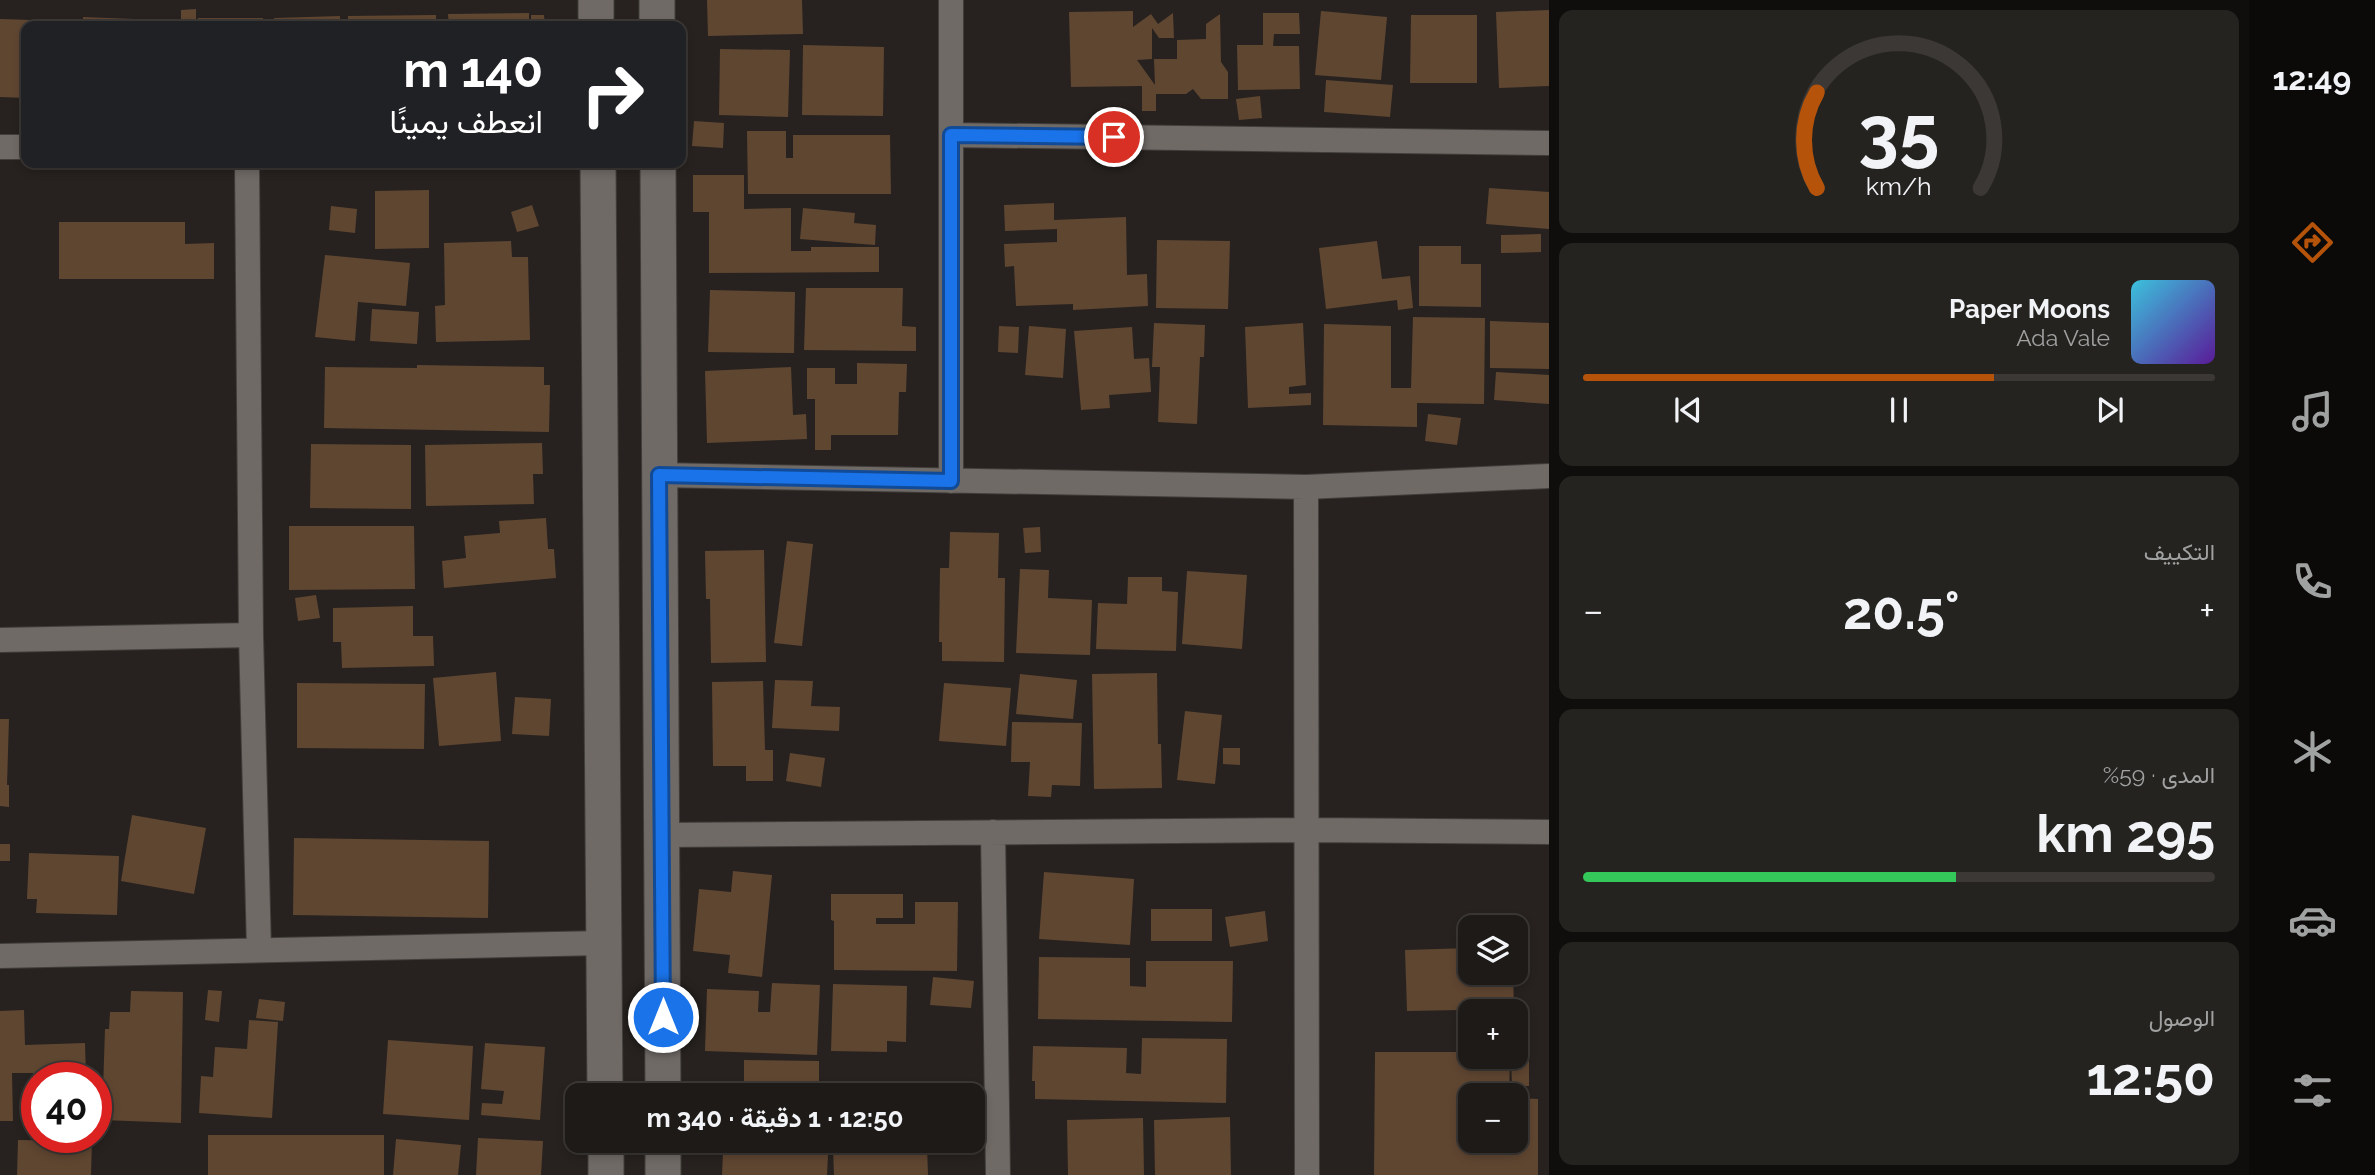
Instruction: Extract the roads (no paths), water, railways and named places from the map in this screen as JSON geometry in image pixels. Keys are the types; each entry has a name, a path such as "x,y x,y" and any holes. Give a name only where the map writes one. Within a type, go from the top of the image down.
{"street":[{"path":"596,0 596,21"},
{"path":"657,0 657,21"},
{"path":"951,0 951,481"},
{"path":"951,135 1549,142"},
{"path":"0,147 21,147"},
{"path":"247,168 251,635 259,950"},
{"path":"598,168 605,1083"},
{"path":"658,168 663,1083"},
{"path":"659,475 1306,487 1549,476"},
{"path":"1306,487 1307,1175"},
{"path":"0,640 251,635"},
{"path":"661,835 1307,830 1549,832"},
{"path":"993,832 998,1175"},
{"path":"0,956 603,943"},
{"path":"606,1153 606,1175"},
{"path":"663,1153 663,1175"}]}
